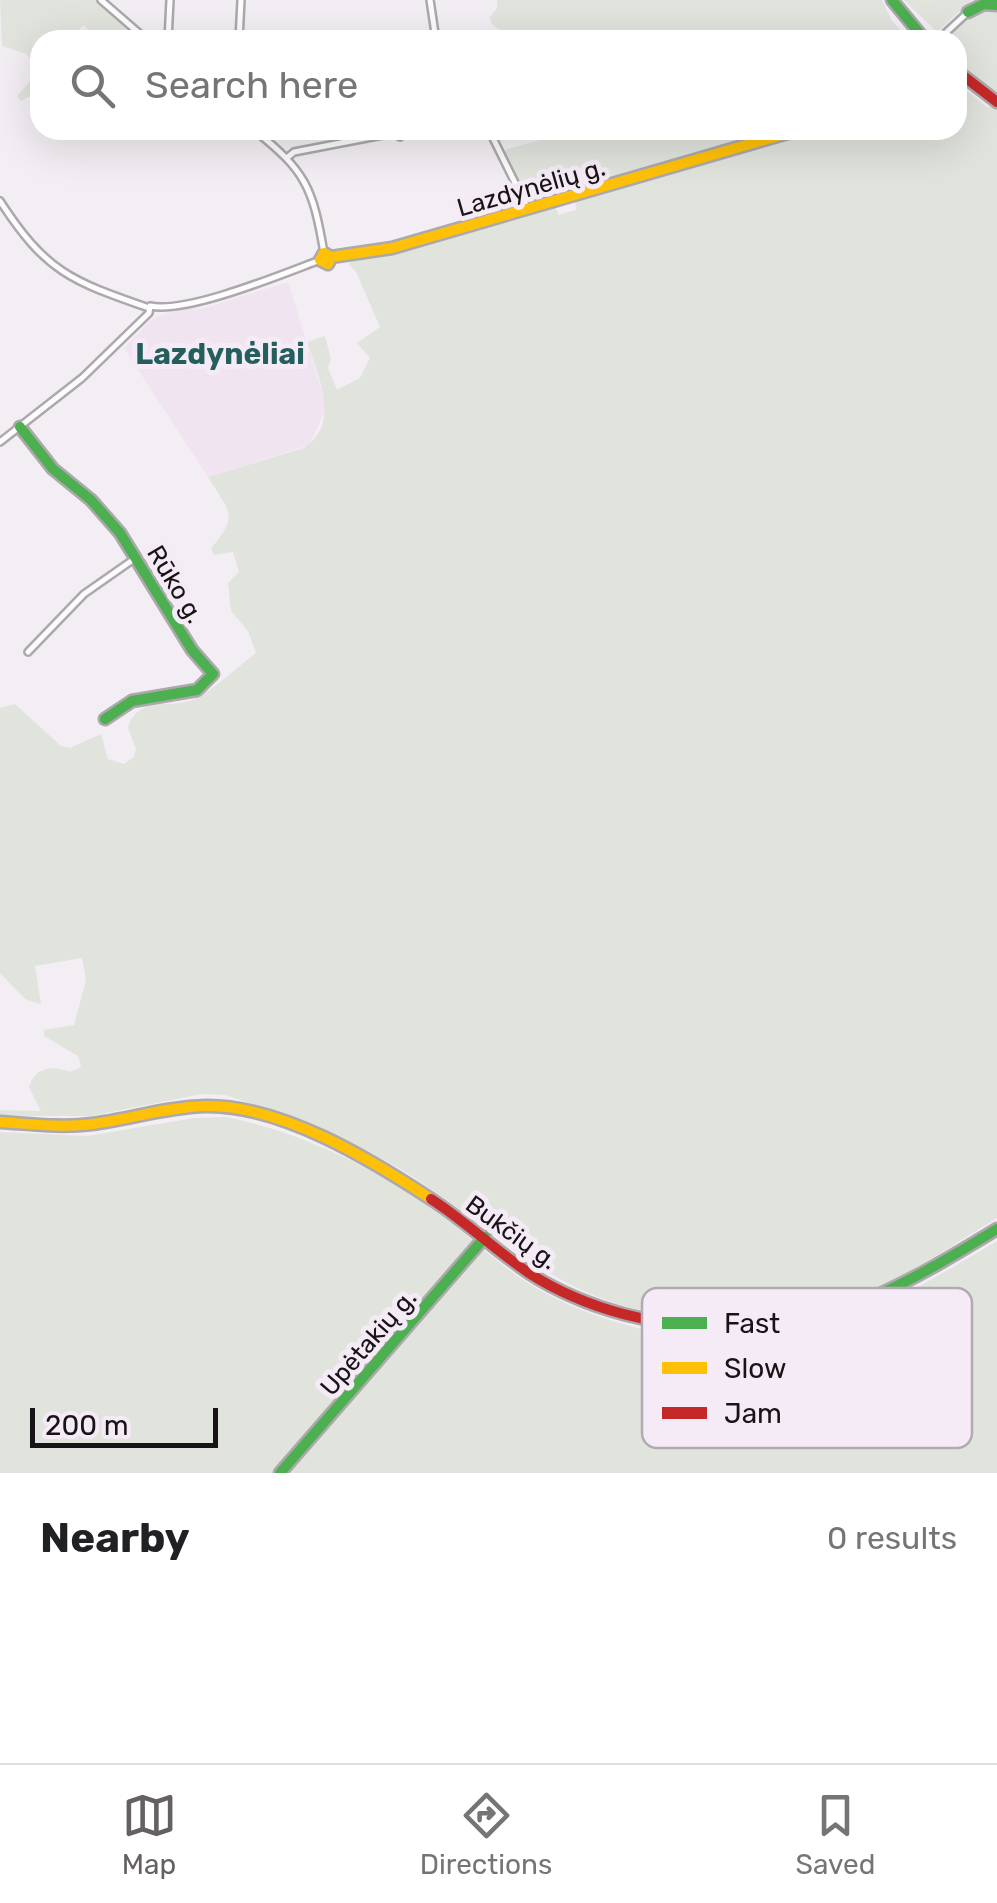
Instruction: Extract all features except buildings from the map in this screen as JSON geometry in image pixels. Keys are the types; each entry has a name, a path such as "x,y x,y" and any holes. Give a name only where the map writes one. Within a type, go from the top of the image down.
{"main road":[{"path":"892,0 917,30"},
{"path":"968,12 976,0"},
{"path":"968,12 984,4 997,5"},
{"path":"967,79 997,102"},
{"name":"Lazdynėlių g.","path":"325,256 392,248 764,140"},
{"name":"Rūko g.","path":"20,427 53,469 102,510 192,650 213,674 199,690 182,696 133,700 105,719"},
{"name":"Bukčių g.","path":"0,1122 73,1125 192,1108 246,1110 390,1172 529,1272 575,1297 614,1312 642,1317"},
{"name":"Bukčių g.","path":"893,1288 997,1229"},
{"name":"Upėtakių g.","path":"280,1473 485,1237"}],"street":[{"path":"102,0 136,30"},
{"path":"168,30 170,0"},
{"path":"240,0 240,30"},
{"path":"430,0 434,30"},
{"path":"949,30 968,12"},
{"path":"266,140 288,158 310,190 325,256"},
{"path":"288,158 294,152 357,140"},
{"path":"494,140 528,209"},
{"path":"0,201 28,242 52,265 94,288 149,310"},
{"name":"Lazdynėlių g.","path":"0,442 82,378 149,310 154,314 157,309 220,294 325,256"},
{"path":"28,652 84,594 136,558"}],"shaded area":[{"path":"0,0 96,0 130,30 89,30 83,25 78,30 30,30 30,59 2,46"},
{"path":"497,0 882,0 901,30 499,30 490,17 497,8"},
{"path":"904,0 972,0 939,30"},
{"path":"979,8 997,8 997,97 967,70 967,30 956,30"},
{"path":"30,81 30,96 21,101 17,96"},
{"path":"967,91 987,107 997,108 997,1218 878,1288 642,1288 642,1310 556,1277 379,1157 314,1127 225,1095 202,1094 91,1116 0,1116 0,1110 41,1111 29,1087 35,1075 51,1068 70,1072 81,1067 78,1056 44,1036 44,1030 74,1025 86,980 82,958 35,966 41,1004 25,999 0,973 0,708 15,704 61,746 70,748 101,734 108,759 124,764 134,757 136,749 128,728 140,710 197,698 256,653 248,631 231,611 228,583 239,572 233,552 214,555 211,548 226,528 228,513 208,477 304,448 315,437 325,412 324,398 307,342 325,336 331,359 328,368 337,390 360,378 370,358 357,343 380,327 356,272 348,263 556,208 559,215 576,210 575,202 781,140 967,140"},
{"path":"541,140 750,140 602,184 567,189 532,204 504,153"},
{"path":"288,282 327,407 309,445 208,477 124,348 152,319 161,315 201,309"},
{"path":"226,1117 268,1128 350,1160 405,1190 530,1284 592,1314 642,1329 642,1448 972,1448 972,1288 915,1288 997,1241 997,1473 0,1473 0,1132 87,1136 194,1118"}],"traffic: fast":[{"path":"892,0 917,30"},
{"path":"968,12 984,4 997,5"},
{"path":"20,427 53,469 91,500 120,533 192,650 213,674 197,690 132,701 105,719"},
{"path":"892,1288 997,1229"},
{"path":"280,1473 485,1237"}],"traffic: slow":[{"path":"331,257 392,248 764,140"},
{"path":"324,253 331,257 328,264 320,260 324,253"},
{"path":"0,1122 81,1125 191,1107 235,1108 264,1114 324,1137 431,1199"}],"traffic: jam":[{"path":"967,79 997,102"},
{"path":"431,1199 551,1286 642,1318"}],"district":[{"name":"Lazdynėliai","path":"220,354"}]}
